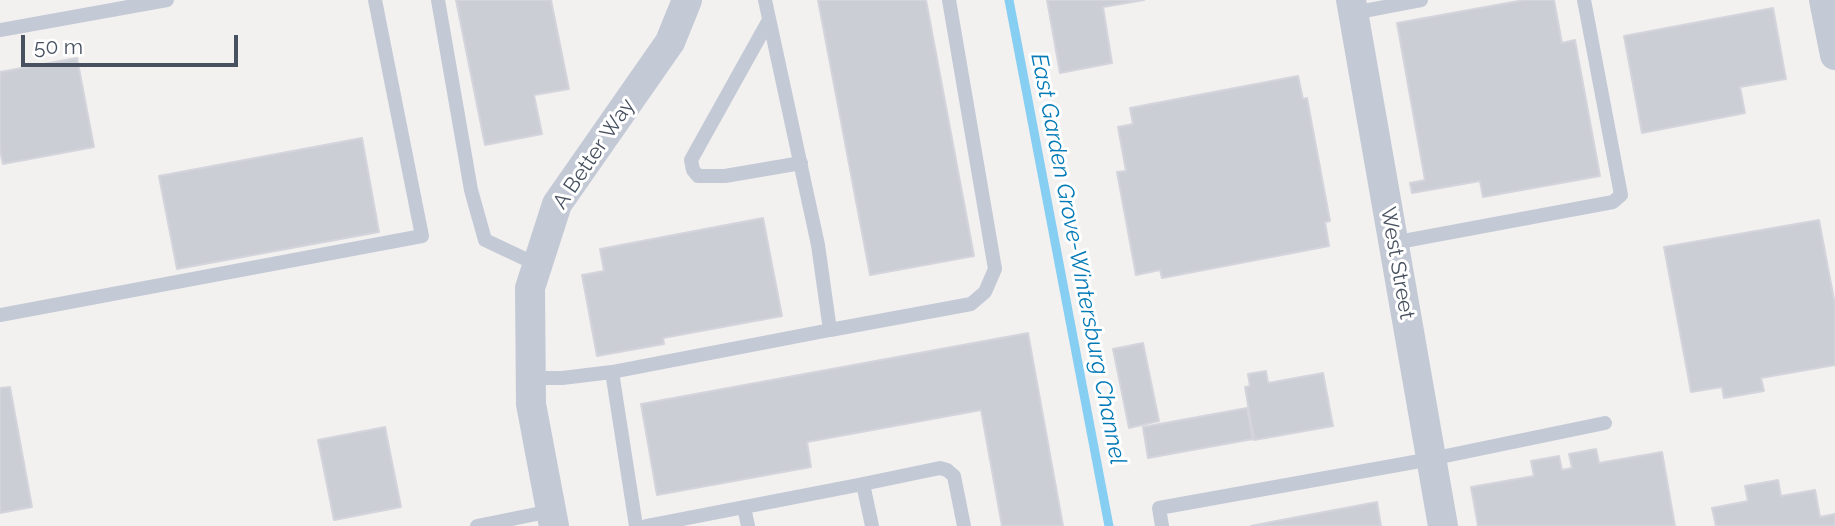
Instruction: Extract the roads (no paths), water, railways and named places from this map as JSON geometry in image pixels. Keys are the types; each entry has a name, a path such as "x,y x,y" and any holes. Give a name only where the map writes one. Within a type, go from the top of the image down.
{"street":[{"name":"A Better Way","path":"552,518 531,404 530,288 557,204 670,42 687,0"},
{"path":"1824,0 1835,55"},
{"name":"West Street","path":"1352,7 1443,526"}],"lane":[{"path":"0,30 167,0"},
{"path":"0,316 422,236 375,0"},
{"path":"438,0 471,190 485,240 538,265"},
{"path":"765,0 818,245 830,330"},
{"path":"531,378 562,378 612,372 971,304 985,292 995,269 949,0"},
{"path":"1352,7 1421,0"},
{"path":"1393,243 1613,202 1621,195 1584,0"},
{"path":"769,20 691,160 693,170 698,176 725,177 801,163"},
{"path":"612,372 636,526"},
{"path":"1162,526 1159,508 1431,459 1605,423"},
{"path":"646,526 940,468 954,476 964,526"},
{"path":"863,484 872,526"},
{"path":"744,507 748,526"},
{"path":"477,526 552,518"}],"waterway":[{"name":"East Garden Grove-Wintersburg Channel","path":"1009,0 1109,526"}]}
